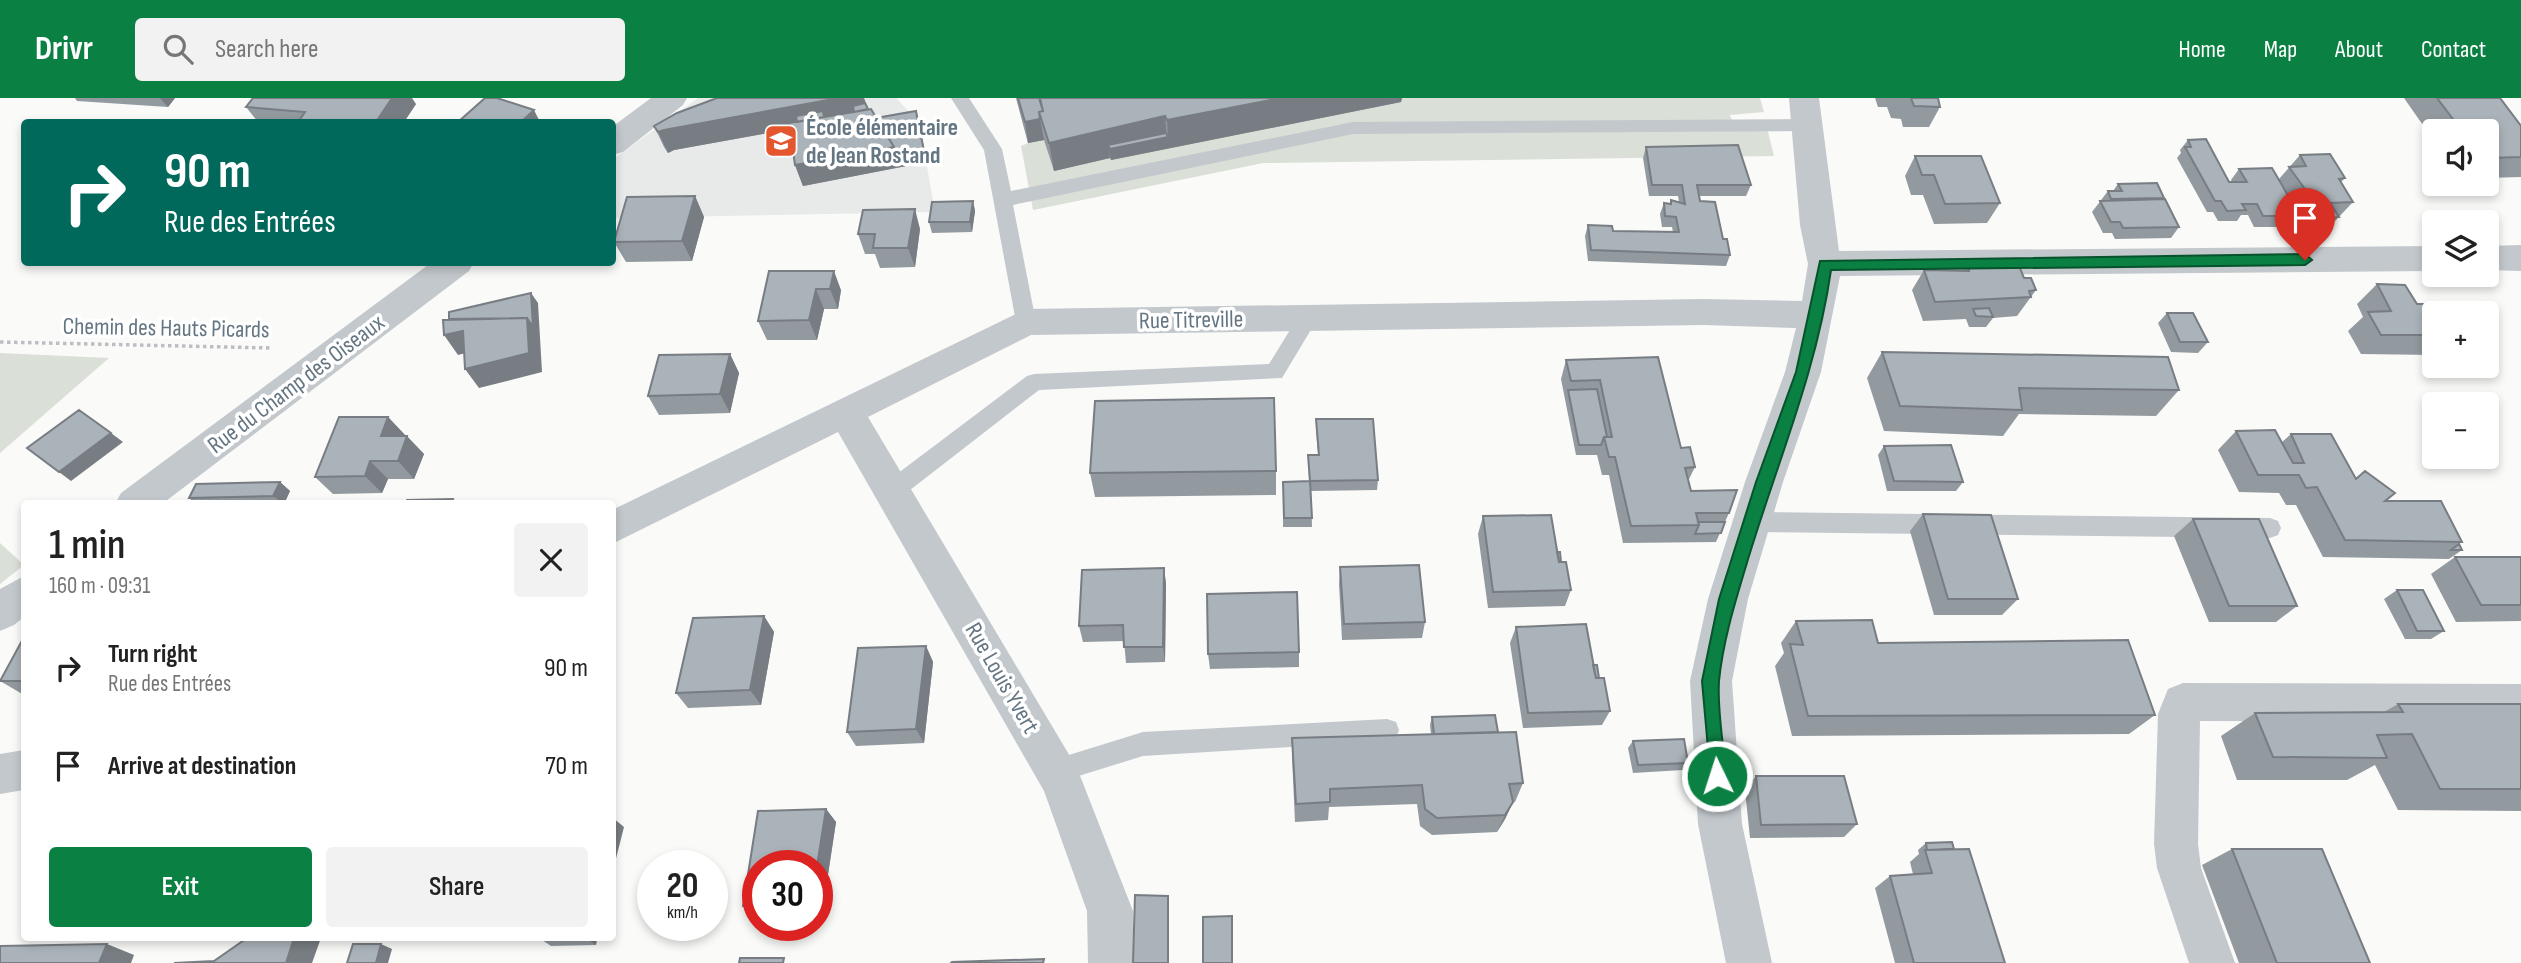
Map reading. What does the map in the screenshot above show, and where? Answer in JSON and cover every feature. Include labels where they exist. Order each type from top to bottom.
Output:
[{"type":"street","points":[[616,141],[672,98]]},
{"type":"street","points":[[1749,963],[1720,824],[1711,681],[1728,599],[1751,522],[1803,372],[1817,315],[1825,264],[1817,225],[1805,112]]},
{"type":"street","points":[[2499,258],[2521,258]]},
{"type":"street","points":[[1825,264],[2422,259]]},
{"type":"street","name":"Rue du Champ des Oiseaux","points":[[139,500],[452,266]]},
{"type":"street","name":"Rue Titreville","points":[[616,526],[1026,322],[1715,312],[1817,315]]},
{"type":"street","name":"Rue Louis Yvert","points":[[844,411],[893,490],[1056,771],[1110,911],[1111,963]]},
{"type":"street","points":[[0,612],[21,595]]},
{"type":"street","points":[[2212,963],[2179,868],[2176,844],[2179,714],[2183,702],[2521,703]]},
{"type":"street","points":[[0,774],[21,770]]},
{"type":"lane","points":[[960,98],[993,149],[1026,322]]},
{"type":"lane","points":[[1002,200],[1353,128],[1805,112]]},
{"type":"lane","points":[[893,490],[1034,382],[1275,372],[1308,318]]},
{"type":"lane","points":[[1751,522],[2270,528]]},
{"type":"lane","points":[[1056,771],[1143,744],[1387,730]]},
{"type":"path","name":"Chemin des Hauts Picards","points":[[0,342],[308,348],[328,361]]},
{"type":"shaded area","name":"École élémentaire de Jean Rostand","points":[[698,98],[896,98],[919,122],[935,212],[616,218],[616,157]]},
{"type":"shaded area","points":[[1016,98],[1760,98],[1764,112],[1730,115],[1736,131],[1767,128],[1774,156],[1263,163],[1033,210],[1021,146],[1028,143]]},
{"type":"shaded area","points":[[0,353],[109,358],[0,453]]},
{"type":"shaded area","points":[[0,543],[21,562],[21,567],[0,584]]},
{"type":"building","points":[[253,98],[392,98],[378,119],[300,119],[305,112],[246,107]]},
{"type":"building","points":[[485,98],[497,98],[534,110],[524,119],[461,119]]},
{"type":"building","points":[[717,98],[839,98],[658,132],[654,126],[677,113]]},
{"type":"building","points":[[1018,98],[1039,98],[1043,111],[1039,112],[1040,119],[1025,122]]},
{"type":"building","points":[[1040,98],[1281,98],[1167,120],[1165,116],[1049,143],[1039,112],[1043,111]]},
{"type":"building","points":[[1911,98],[1938,98],[1940,107],[1914,106]]},
{"type":"building","points":[[2437,98],[2500,98],[2521,126],[2521,157],[2499,158],[2499,119],[2453,119]]},
{"type":"building","points":[[865,103],[868,109],[854,112],[853,106]]},
{"type":"building","points":[[871,109],[894,147],[795,165],[789,123]]},
{"type":"building","points":[[823,111],[824,117],[797,122],[796,116]]},
{"type":"building","points":[[916,111],[924,151],[897,156],[876,118]]},
{"type":"building","points":[[1166,133],[1168,137],[1110,149],[1108,145]]},
{"type":"building","points":[[2206,139],[2229,182],[2247,182],[2239,169],[2272,168],[2300,216],[2263,216],[2257,204],[2242,204],[2246,210],[2227,211],[2221,201],[2215,201],[2185,147],[2191,147],[2188,140]]},
{"type":"building","points":[[1738,145],[1751,185],[1697,185],[1700,201],[1715,202],[1723,239],[1727,239],[1730,255],[1591,250],[1588,225],[1612,226],[1613,231],[1679,232],[1676,217],[1665,216],[1664,203],[1671,204],[1671,200],[1685,204],[1682,185],[1652,185],[1646,147]]},
{"type":"building","points":[[2330,154],[2345,178],[2339,179],[2353,202],[2330,203],[2339,217],[2326,218],[2289,167],[2306,166],[2300,155]]},
{"type":"building","points":[[1915,156],[1981,156],[2000,203],[1945,204],[1934,175],[1922,175]]},
{"type":"building","points":[[2157,183],[2164,198],[2111,199],[2108,191],[2122,191],[2118,184]]},
{"type":"building","points":[[695,196],[682,241],[616,242],[627,197]]},
{"type":"building","points":[[2165,199],[2179,227],[2123,228],[2120,222],[2111,222],[2100,201]]},
{"type":"building","points":[[973,201],[970,222],[929,222],[932,202]]},
{"type":"building","points":[[915,209],[908,248],[873,248],[875,234],[858,234],[863,210]]},
{"type":"building","points":[[1969,261],[2017,261],[2024,278],[2031,278],[2036,290],[2029,291],[2031,297],[1935,302],[1924,270],[1969,271]]},
{"type":"building","points":[[769,271],[834,271],[830,289],[816,289],[809,320],[758,321]]},
{"type":"building","points":[[2377,284],[2405,285],[2417,304],[2422,304],[2422,335],[2381,335],[2368,312],[2391,311]]},
{"type":"building","points":[[531,293],[533,327],[527,318],[449,319],[449,312]]},
{"type":"building","points":[[1989,308],[1993,317],[1976,316],[1973,309]]},
{"type":"building","points":[[2167,313],[2193,313],[2208,342],[2180,342]]},
{"type":"building","points":[[527,318],[529,353],[465,369],[463,331],[444,335],[443,320]]},
{"type":"building","points":[[1882,352],[2168,357],[2179,390],[2019,388],[2022,410],[1900,406]]},
{"type":"building","points":[[730,354],[720,394],[648,396],[659,355]]},
{"type":"building","points":[[1658,357],[1681,448],[1690,447],[1695,467],[1685,468],[1691,491],[1737,490],[1729,513],[1696,513],[1699,525],[1631,526],[1615,457],[1609,457],[1604,437],[1612,437],[1600,380],[1571,381],[1566,360]]},
{"type":"building","points":[[1597,389],[1607,437],[1604,437],[1601,445],[1579,445],[1568,390]]},
{"type":"building","points":[[1274,398],[1276,471],[1090,473],[1095,401]]},
{"type":"building","points":[[79,410],[111,433],[59,472],[27,448]]},
{"type":"building","points":[[339,417],[388,417],[381,436],[407,436],[398,461],[370,461],[365,476],[315,477]]},
{"type":"building","points":[[1316,419],[1373,419],[1378,480],[1310,481],[1308,455],[1319,455]]},
{"type":"building","points":[[2275,430],[2293,463],[2304,463],[2291,434],[2331,434],[2356,479],[2365,471],[2395,493],[2385,501],[2441,501],[2462,542],[2345,540],[2317,487],[2306,488],[2299,475],[2258,475],[2236,431]]},
{"type":"building","points":[[1951,445],[1963,482],[1894,481],[1884,446]]},
{"type":"building","points":[[1310,481],[1312,518],[1284,518],[1283,482]]},
{"type":"building","points":[[280,482],[273,496],[189,498],[196,484]]},
{"type":"building","points":[[1923,514],[1991,515],[2018,599],[1948,599]]},
{"type":"building","points":[[1551,515],[1559,562],[1566,562],[1571,590],[1493,592],[1483,516]]},
{"type":"building","points":[[2193,519],[2259,519],[2297,606],[2229,606]]},
{"type":"building","points":[[1698,522],[1725,522],[1721,533],[1695,534]]},
{"type":"building","points":[[2459,544],[2462,550],[2451,550]]},
{"type":"building","points":[[2455,557],[2521,557],[2521,605],[2481,605]]},
{"type":"building","points":[[1419,565],[1425,622],[1344,624],[1340,567]]},
{"type":"building","points":[[1164,568],[1163,647],[1124,647],[1123,625],[1079,626],[1082,570]]},
{"type":"building","points":[[2397,590],[2423,590],[2444,631],[2417,631]]},
{"type":"building","points":[[1297,592],[1299,652],[1208,654],[1207,594]]},
{"type":"building","points":[[764,616],[750,690],[676,693],[693,618]]},
{"type":"building","points":[[1872,620],[1878,643],[2128,640],[2155,715],[1808,716],[1790,644],[1803,645],[1796,621]]},
{"type":"building","points":[[1586,624],[1596,678],[1604,678],[1610,711],[1528,713],[1516,627]]},
{"type":"building","points":[[21,642],[21,681],[0,681]]},
{"type":"building","points":[[926,646],[916,729],[847,732],[858,648]]},
{"type":"building","points":[[1593,665],[1597,665],[1599,678],[1596,678]]},
{"type":"building","points":[[2398,704],[2521,704],[2521,789],[2440,789],[2412,734],[2377,735],[2387,758],[2273,757],[2255,713],[2403,712]]},
{"type":"building","points":[[1495,715],[1498,732],[1434,734],[1432,717]]},
{"type":"building","points":[[1516,732],[1523,783],[1509,784],[1513,802],[1505,815],[1437,818],[1425,809],[1422,785],[1330,789],[1330,802],[1296,804],[1292,738]]},
{"type":"building","points":[[1684,739],[1688,763],[1638,765],[1633,741]]},
{"type":"building","points":[[1756,776],[1844,776],[1857,824],[1761,825]]},
{"type":"building","points":[[826,809],[820,850],[752,850],[758,811]]},
{"type":"building","points":[[1952,842],[1954,849],[1927,850],[1926,843]]},
{"type":"building","points":[[1969,849],[2005,963],[1914,963],[1890,876],[1932,873],[1925,850]]},
{"type":"building","points":[[2232,849],[2322,849],[2370,963],[2277,963]]},
{"type":"building","points":[[1135,895],[1168,896],[1168,963],[1133,963]]},
{"type":"building","points":[[1232,916],[1232,963],[1203,963],[1203,917]]},
{"type":"building","points":[[243,941],[293,941],[286,963],[174,963],[214,961]]},
{"type":"building","points":[[107,944],[99,963],[0,963],[0,946]]},
{"type":"building","points":[[353,944],[381,944],[376,963],[347,963]]},
{"type":"building","points":[[740,958],[784,958],[783,963],[739,963]]},
{"type":"building","points":[[1044,959],[1043,963],[951,963],[952,962]]},
{"type":"place","name":"École élémentaire de Jean Rostand","points":[[781,141]]},
{"type":"route","points":[[1717,776],[1711,681],[1728,599],[1764,482],[1803,372],[1817,315],[1825,264],[2305,260]]}]
